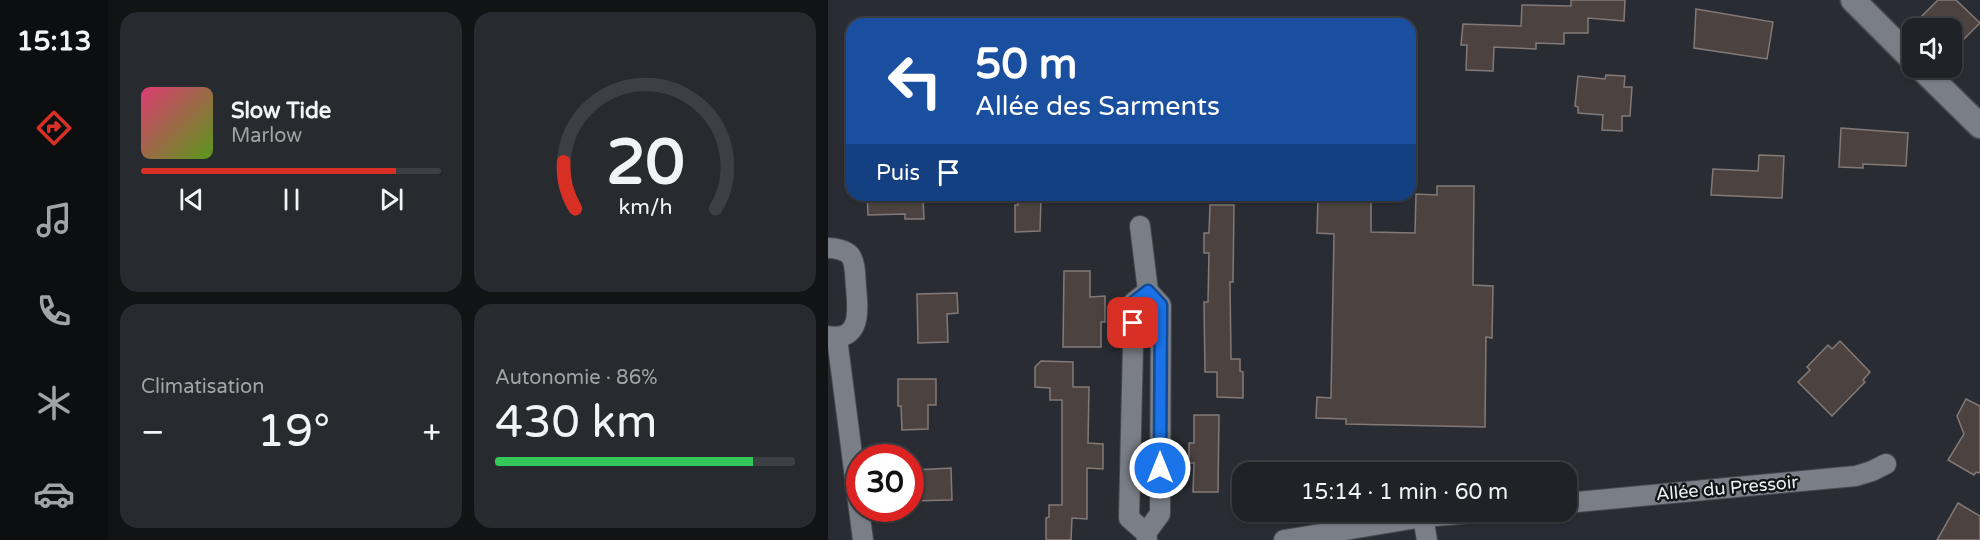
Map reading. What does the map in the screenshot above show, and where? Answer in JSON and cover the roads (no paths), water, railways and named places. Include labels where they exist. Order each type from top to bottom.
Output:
[{"type":"street","points":[[1853,0],[1902,49]]},
{"type":"street","points":[[1931,78],[1980,126]]},
{"type":"street","points":[[1140,226],[1148,291],[1161,305],[1160,514],[1147,536],[1129,518],[1134,302],[1148,291]]},
{"type":"street","points":[[828,248],[843,251],[851,256],[854,266],[858,315],[855,325],[849,332],[832,337],[863,540]]},
{"type":"street","name":"Allée du Pressoir","points":[[1577,502],[1856,476],[1886,464]]},
{"type":"street","points":[[1284,540],[1393,522]]},
{"type":"street","points":[[1424,522],[1427,540]]}]
